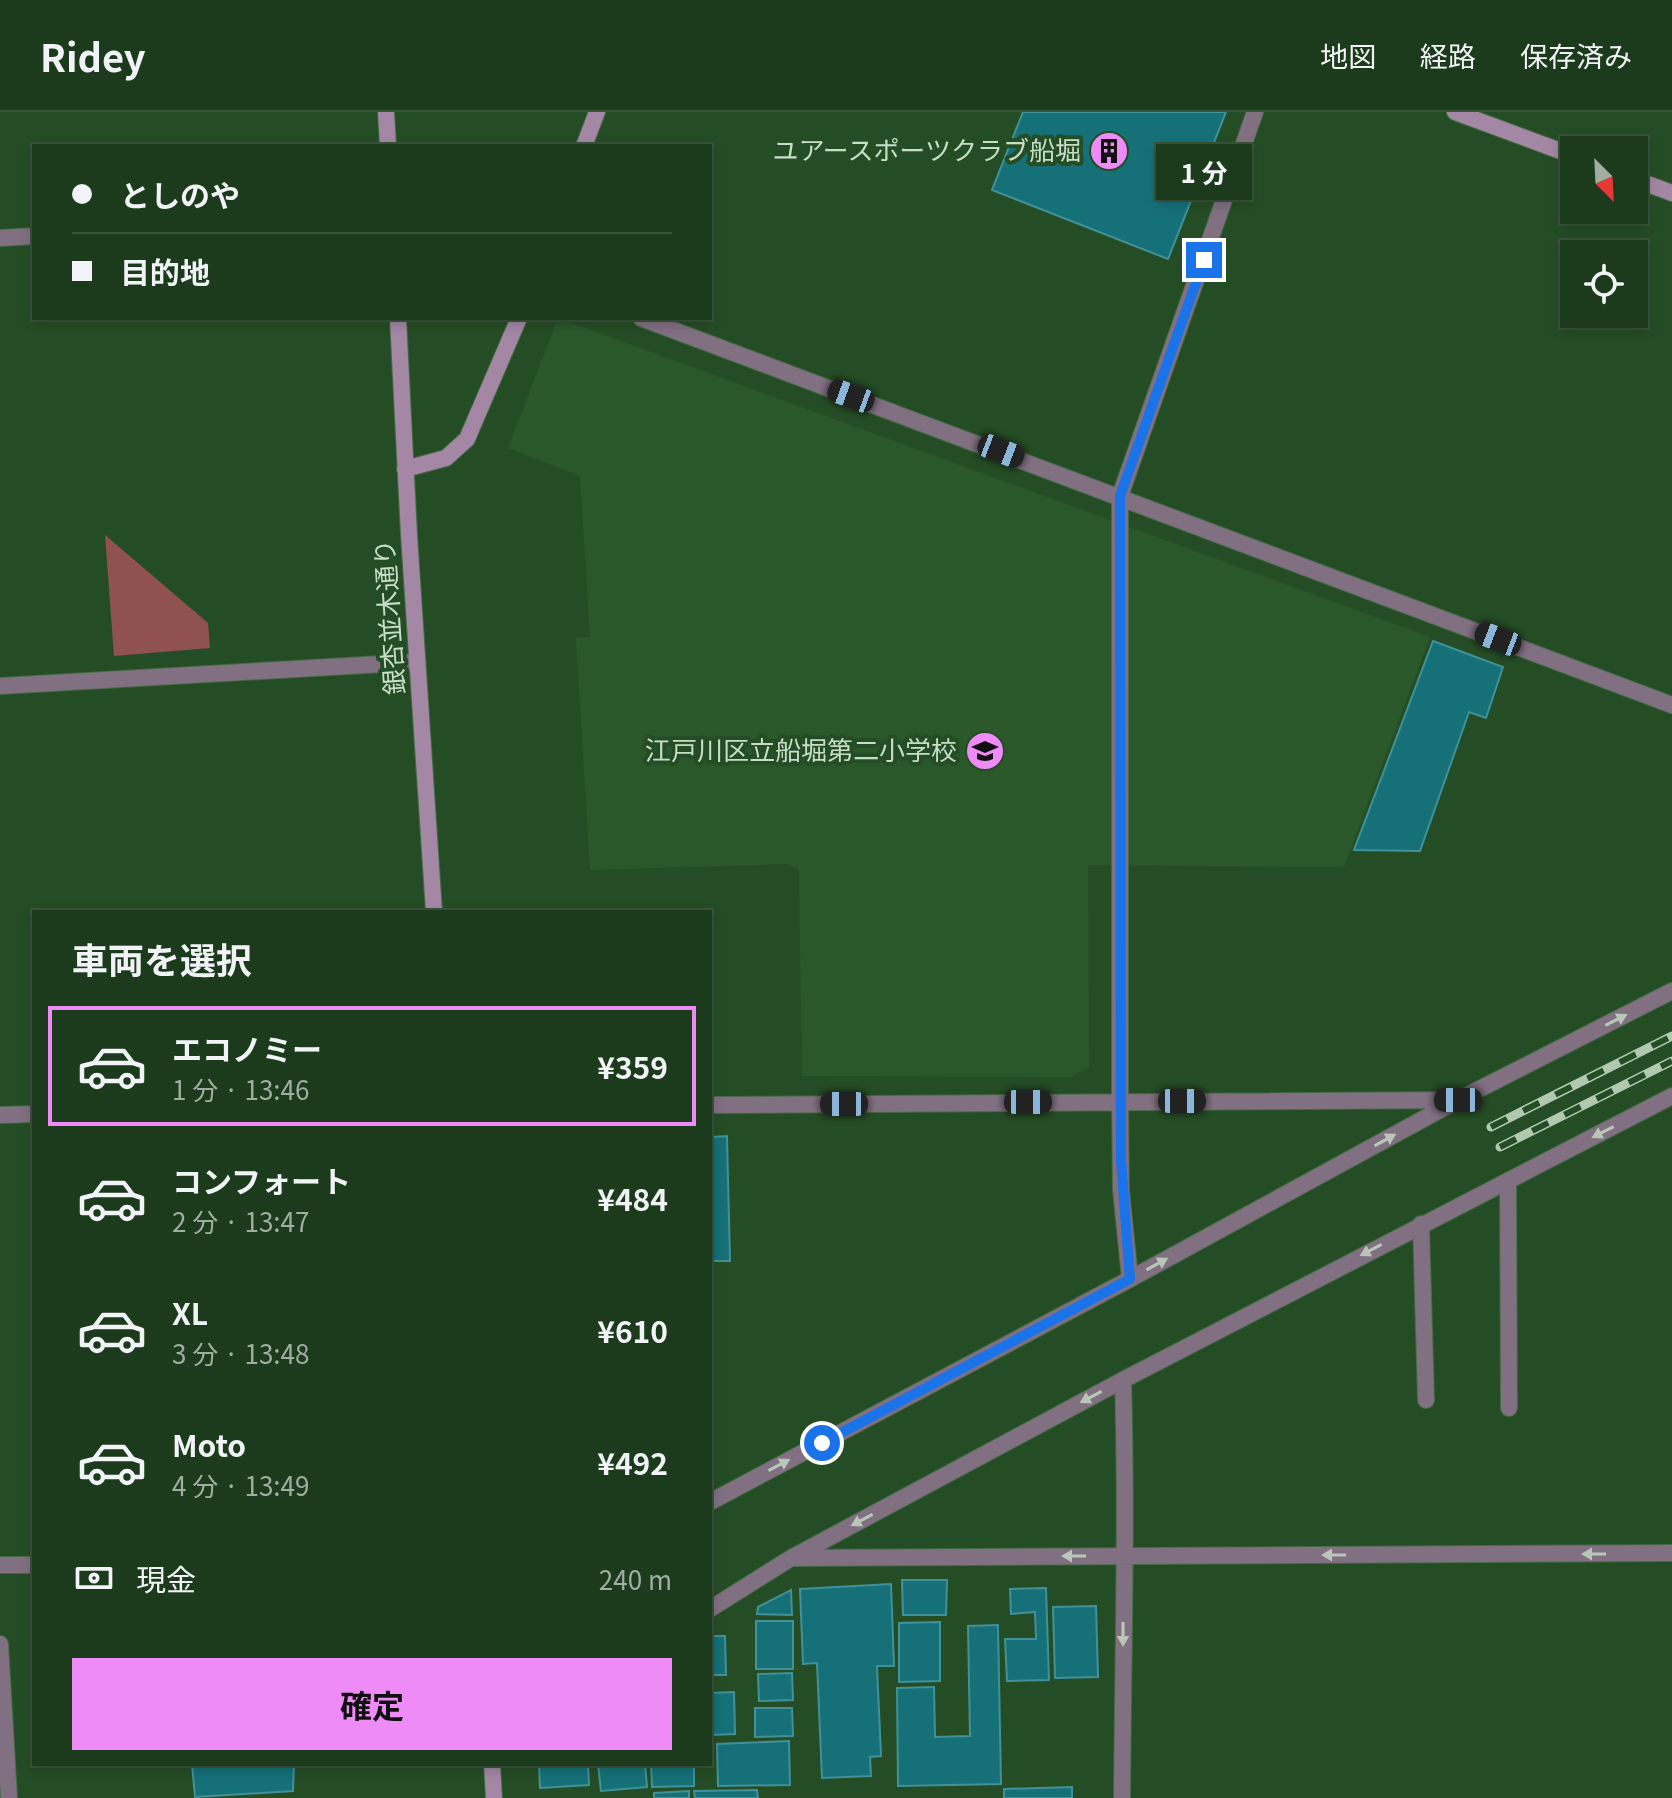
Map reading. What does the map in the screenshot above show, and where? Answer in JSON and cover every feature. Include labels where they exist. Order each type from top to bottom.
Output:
[{"type":"street","points":[[386,112],[388,144]]},
{"type":"street","points":[[585,144],[597,112]]},
{"type":"street","points":[[1130,1279],[1121,1190],[1120,496],[1255,112]]},
{"type":"street","points":[[1455,112],[1560,151]]},
{"type":"street","points":[[1648,184],[1672,193]]},
{"type":"street","points":[[0,238],[32,236]]},
{"type":"street","name":"銀杏並木通り","points":[[398,320],[434,910]]},
{"type":"street","points":[[405,469],[446,458],[467,439],[518,320]]},
{"type":"street","points":[[646,320],[1672,705]]},
{"type":"street","points":[[0,686],[417,662]]},
{"type":"street","points":[[712,1501],[1458,1100],[1672,991]]},
{"type":"street","points":[[712,1608],[791,1558],[1123,1380],[1672,1096]]},
{"type":"street","points":[[712,1105],[1458,1100]]},
{"type":"street","points":[[0,1115],[32,1114]]},
{"type":"street","points":[[1508,1181],[1509,1408]]},
{"type":"street","points":[[1421,1224],[1426,1400]]},
{"type":"street","points":[[1122,1798],[1126,1482],[1123,1380]]},
{"type":"street","points":[[791,1558],[1672,1553]]},
{"type":"street","points":[[0,1565],[32,1565]]},
{"type":"street","points":[[0,1644],[9,1798]]},
{"type":"street","points":[[492,1766],[494,1798]]},
{"type":"shaded area","name":"江戸川区立船堀第二小学校","points":[[557,320],[563,320],[1430,637],[1344,867],[1088,865],[1089,1067],[1071,1077],[802,1076],[799,870],[789,864],[590,870],[576,638],[590,637],[580,476],[508,448]]},
{"type":"shaded area","points":[[105,535],[208,623],[210,648],[114,656]]},
{"type":"building","name":"ユアースポーツクラブ船堀","points":[[1023,112],[1226,112],[1168,259],[992,190]]},
{"type":"building","points":[[1433,641],[1503,667],[1486,718],[1469,712],[1420,851],[1354,850]]},
{"type":"building","points":[[727,1136],[730,1261],[712,1261],[712,1137]]},
{"type":"building","points":[[902,1580],[947,1580],[946,1615],[903,1615]]},
{"type":"building","points":[[891,1584],[894,1666],[877,1666],[881,1756],[870,1757],[871,1776],[822,1778],[817,1663],[803,1664],[800,1589]]},
{"type":"building","points":[[1046,1588],[1049,1680],[1007,1681],[1005,1639],[1036,1639],[1035,1612],[1011,1614],[1010,1589]]},
{"type":"building","points":[[791,1590],[792,1615],[757,1614],[758,1607]]},
{"type":"building","points":[[1096,1606],[1098,1677],[1055,1678],[1053,1607]]},
{"type":"building","points":[[756,1621],[793,1621],[793,1669],[756,1669]]},
{"type":"building","points":[[940,1622],[940,1681],[899,1682],[899,1623]]},
{"type":"building","points":[[998,1625],[1001,1784],[898,1786],[897,1688],[934,1687],[935,1737],[970,1736],[968,1626]]},
{"type":"building","points":[[712,1636],[725,1636],[726,1675],[712,1675]]},
{"type":"building","points":[[792,1673],[793,1700],[759,1701],[758,1674]]},
{"type":"building","points":[[734,1692],[735,1734],[712,1735],[712,1693]]},
{"type":"building","points":[[755,1708],[792,1708],[793,1736],[755,1737]]},
{"type":"building","points":[[789,1741],[790,1785],[718,1786],[717,1744]]},
{"type":"building","points":[[192,1766],[294,1766],[293,1791],[195,1797]]},
{"type":"building","points":[[539,1766],[588,1766],[589,1785],[540,1788]]},
{"type":"building","points":[[598,1766],[645,1766],[647,1787],[601,1791]]},
{"type":"building","points":[[651,1766],[694,1766],[694,1786],[652,1787]]},
{"type":"building","points":[[1072,1787],[1072,1798],[1004,1798],[1004,1789]]},
{"type":"building","points":[[757,1790],[758,1798],[695,1798],[694,1791]]},
{"type":"building","points":[[689,1791],[689,1798],[654,1798],[654,1793]]},
{"type":"railway","points":[[1491,1127],[1672,1036]]},
{"type":"railway","points":[[1500,1147],[1672,1061]]},
{"type":"place","name":"ユアースポーツクラブ船堀","points":[[1109,151]]},
{"type":"place","name":"江戸川区立船堀第二小学校","points":[[985,751]]},
{"type":"route","points":[[822,1443],[1130,1279],[1121,1190],[1120,496],[1204,260]]}]
